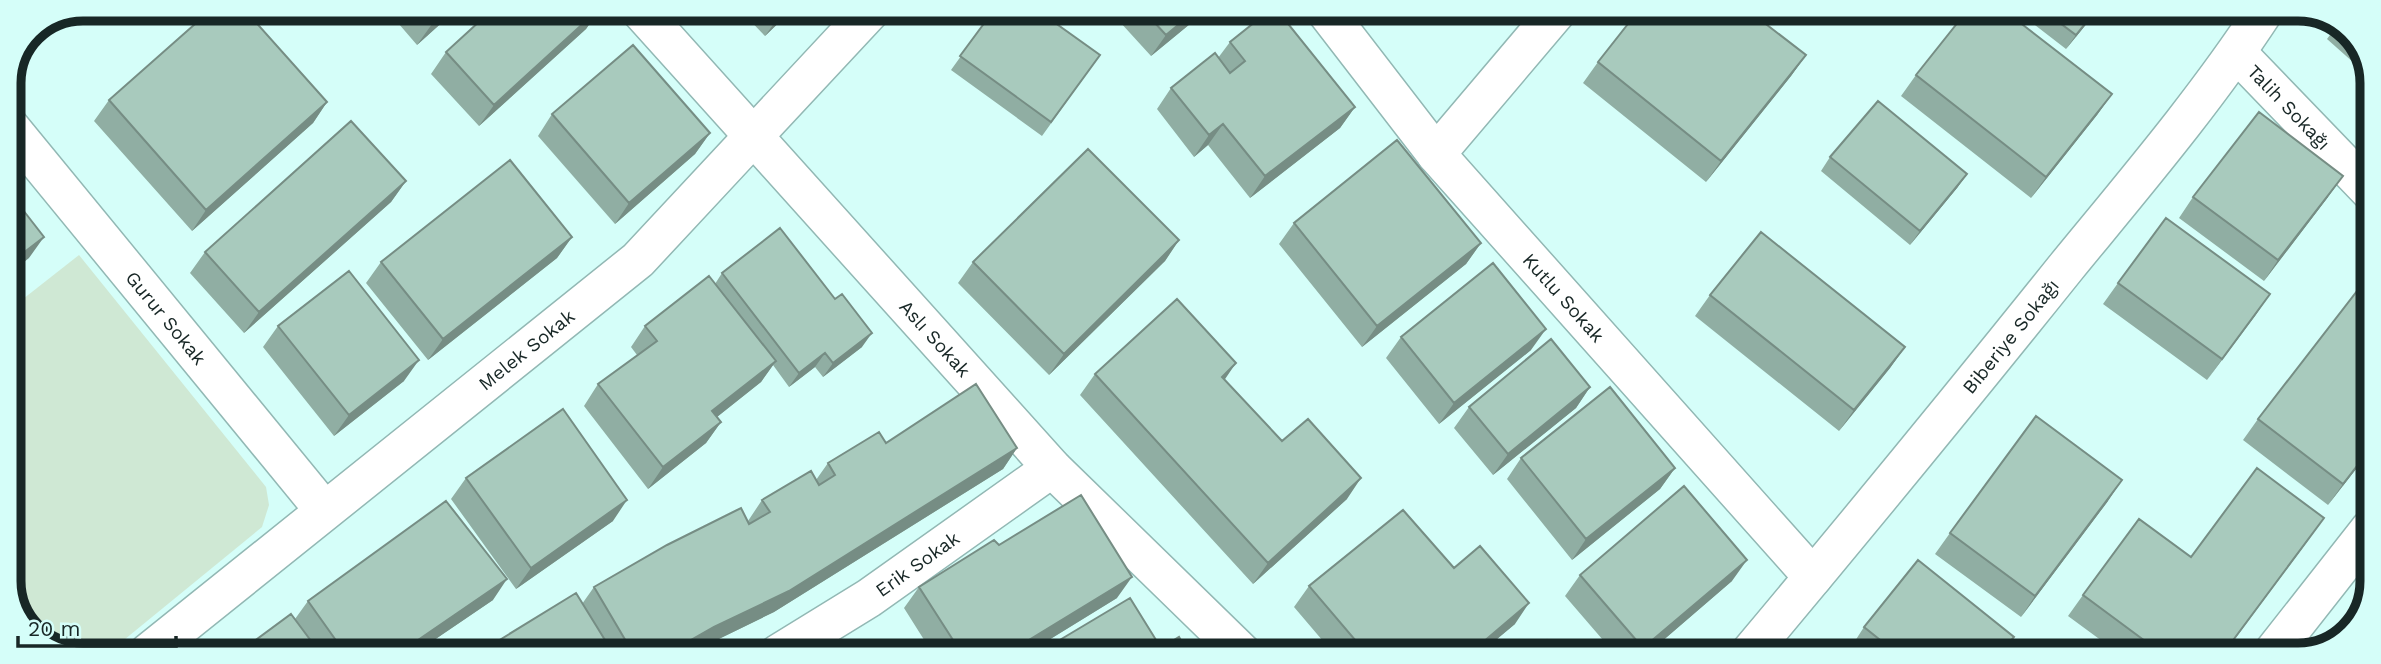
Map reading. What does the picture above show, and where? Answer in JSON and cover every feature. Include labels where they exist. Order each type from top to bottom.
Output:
[{"type":"street","name":"Aslı Sokak","points":[[650,21],[1052,468],[1232,643]]},
{"type":"street","name":"Melek Sokak","points":[[160,643],[638,260],[862,21]]},
{"type":"street","name":"Kutlu Sokak","points":[[1333,21],[1436,154],[1813,577]]},
{"type":"street","points":[[1436,154],[1549,21]]},
{"type":"street","name":"Biberiye Sokağı","points":[[1758,643],[2191,114],[2257,21]]},
{"type":"street","name":"Talih Sokağı","points":[[2237,52],[2360,180]]},
{"type":"street","name":"Gurur Sokak","points":[[21,141],[324,510]]},
{"type":"street","name":"Erik Sokak","points":[[796,643],[869,598],[1052,468]]},
{"type":"street","points":[[2280,643],[2360,542]]},
{"type":"green space","points":[[79,255],[266,487],[269,505],[262,527],[120,643],[83,643],[56,637],[34,619],[22,593],[21,301]]},
{"type":"building","points":[[198,21],[255,21],[327,102],[206,210],[109,100]]},
{"type":"building","points":[[480,21],[586,21],[494,105],[446,52]]},
{"type":"building","points":[[986,21],[1052,21],[1100,55],[1051,122],[960,56]]},
{"type":"building","points":[[1153,21],[1183,21],[1166,35]]},
{"type":"building","points":[[1256,21],[1286,21],[1355,107],[1265,176],[1223,124],[1209,135],[1171,88],[1215,53],[1230,73],[1245,61],[1230,42]]},
{"type":"building","points":[[1630,21],[1762,21],[1806,55],[1721,161],[1598,62]]},
{"type":"building","points":[[1959,21],[2018,21],[2112,94],[2046,177],[1916,75]]},
{"type":"building","points":[[2057,21],[2087,21],[2076,35]]},
{"type":"building","points":[[633,45],[710,133],[629,203],[552,114]]},
{"type":"building","points":[[1878,101],[1967,174],[1920,231],[1830,157]]},
{"type":"building","points":[[2259,112],[2343,176],[2278,260],[2193,197]]},
{"type":"building","points":[[351,121],[406,181],[259,312],[205,252]]},
{"type":"building","points":[[1397,140],[1481,243],[1377,326],[1294,223]]},
{"type":"building","points":[[1088,149],[1179,240],[1064,354],[973,262]]},
{"type":"building","points":[[510,160],[572,237],[443,339],[381,262]]},
{"type":"building","points":[[21,207],[44,237],[21,255]]},
{"type":"building","points":[[2166,218],[2270,294],[2222,359],[2118,283]]},
{"type":"building","points":[[780,228],[835,299],[842,294],[872,333],[833,363],[825,353],[799,373],[722,273]]},
{"type":"building","points":[[1761,232],[1905,347],[1854,410],[1710,295]]},
{"type":"building","points":[[1493,263],[1546,329],[1454,403],[1401,337]]},
{"type":"building","points":[[349,271],[419,360],[349,415],[278,326]]},
{"type":"building","points":[[709,276],[776,361],[712,411],[721,422],[663,467],[598,384],[657,341],[645,326]]},
{"type":"building","points":[[2360,287],[2360,462],[2343,484],[2258,419]]},
{"type":"building","points":[[1177,299],[1236,363],[1222,377],[1282,441],[1308,419],[1361,478],[1268,563],[1095,374]]},
{"type":"building","points":[[1551,339],[1590,387],[1508,454],[1469,407]]},
{"type":"building","points":[[976,384],[1017,448],[789,591],[686,643],[627,643],[594,587],[667,545],[741,508],[749,524],[770,512],[762,500],[811,471],[819,485],[835,475],[828,463],[879,432],[886,443]]},
{"type":"building","points":[[1610,387],[1675,468],[1586,539],[1521,458]]},
{"type":"building","points":[[563,409],[627,500],[531,568],[466,478]]},
{"type":"building","points":[[2036,416],[2122,480],[2035,596],[1950,533]]},
{"type":"building","points":[[2257,468],[2324,518],[2231,643],[2148,643],[2083,595],[2139,519],[2191,557]]},
{"type":"building","points":[[1684,486],[1747,560],[1649,643],[1639,643],[1580,575]]},
{"type":"building","points":[[1081,495],[1132,577],[1024,643],[955,643],[919,587],[994,540],[999,545]]},
{"type":"building","points":[[446,501],[507,579],[414,643],[338,643],[308,601]]},
{"type":"building","points":[[1403,510],[1454,568],[1480,546],[1529,603],[1482,643],[1358,643],[1309,586]]},
{"type":"building","points":[[1918,560],[2014,637],[2009,643],[1884,643],[1864,627]]},
{"type":"building","points":[[576,593],[607,643],[495,643]]},
{"type":"building","points":[[1130,598],[1158,643],[1055,643]]},
{"type":"building","points":[[291,614],[313,643],[252,643]]},
{"type":"building","points":[[1179,637],[1183,643],[1169,643]]}]
